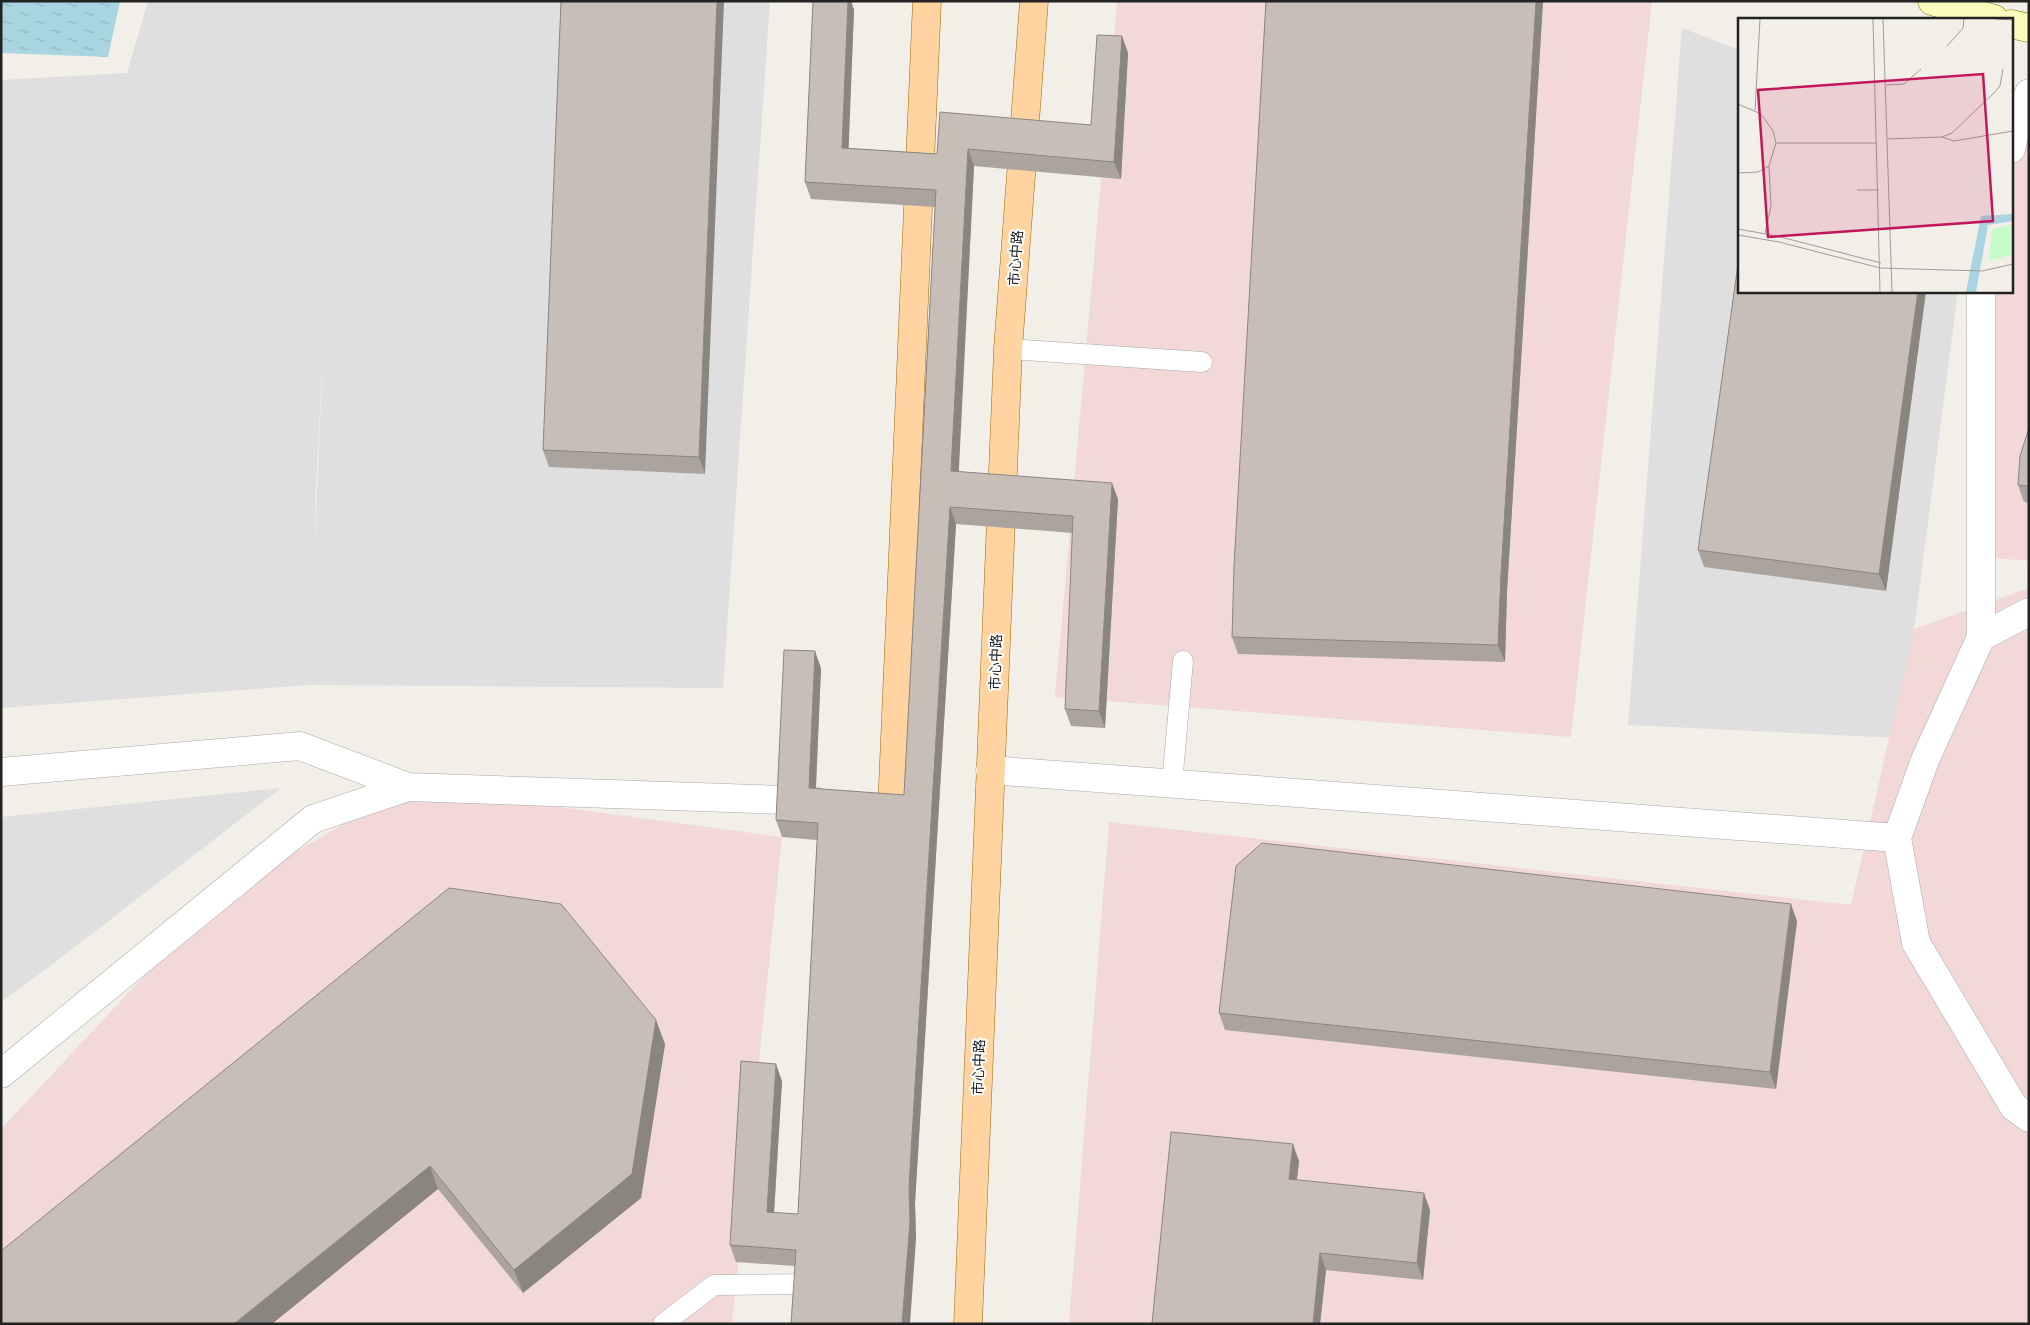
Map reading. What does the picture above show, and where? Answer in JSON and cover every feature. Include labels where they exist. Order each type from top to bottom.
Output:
[{"type":"main road","points":[[890,852],[882,804],[928,1]]},
{"type":"main road","name":"市心中路","points":[[968,1324],[1008,349],[1034,1]]},
{"type":"main road","points":[[1932,1],[1991,18]]},
{"type":"main road","points":[[2012,24],[2029,28]]},
{"type":"street","points":[[2012,145],[2019,116],[2029,94]]},
{"type":"street","points":[[1981,292],[1981,637],[1925,760],[1897,838],[1916,943],[2014,1108],[2029,1118]]},
{"type":"street","points":[[1981,637],[2029,612]]},
{"type":"street","points":[[1,772],[300,746],[408,787],[842,802]]},
{"type":"street","points":[[990,770],[1897,838]]},
{"type":"street","points":[[1,1074],[314,819],[408,787]]},
{"type":"lane","points":[[1008,349],[1202,362]]},
{"type":"lane","points":[[1172,784],[1183,661]]},
{"type":"lane","points":[[663,1324],[714,1285],[839,1284]]},
{"type":"shaded area","points":[[148,1],[770,1],[723,688],[309,685],[1,708],[1,80],[127,73]],"holes":[[[324,329],[314,560],[316,486]]]},
{"type":"shaded area","points":[[1117,1],[1652,1],[1571,737],[1055,697]]},
{"type":"shaded area","points":[[1682,28],[1738,50],[1738,292],[1958,292],[1900,738],[1628,725]]},
{"type":"shaded area","points":[[2029,102],[2029,561],[1982,557],[1996,292],[2012,292],[2012,156]]},
{"type":"shaded area","points":[[2029,588],[2029,1324],[1069,1324],[1109,822],[1851,905],[1914,629]]},
{"type":"shaded area","points":[[408,787],[782,837],[732,1324],[1,1324],[1,1129],[219,896]]},
{"type":"shaded area","points":[[281,788],[45,970],[1,1002],[1,817]]},
{"type":"water","points":[[1,1],[120,1],[108,57],[1,53]]},
{"type":"building","points":[[561,1],[717,1],[699,457],[543,450]]},
{"type":"building","points":[[813,1],[848,1],[842,148],[937,154],[940,112],[1091,125],[1097,35],[1122,36],[1114,162],[968,149],[951,471],[1112,483],[1099,711],[1065,709],[1073,516],[950,507],[909,1186],[910,1222],[902,1324],[791,1324],[796,1250],[730,1245],[741,1061],[776,1064],[767,1212],[798,1214],[818,823],[776,820],[784,650],[815,651],[809,788],[904,795],[936,190],[805,182]]},
{"type":"building","points":[[1266,1],[1536,1],[1498,645],[1232,637],[1234,566]]},
{"type":"building","points":[[1738,264],[1738,292],[1918,292],[1879,574],[1698,550]]},
{"type":"building","points":[[2029,428],[2029,486],[2018,485],[2020,456]]},
{"type":"building","points":[[1262,843],[1791,904],[1770,1072],[1219,1013],[1236,866]]},
{"type":"building","points":[[449,888],[561,904],[656,1020],[632,1174],[514,1270],[430,1166],[234,1324],[1,1324],[1,1251]]},
{"type":"building","points":[[1171,1132],[1293,1144],[1289,1179],[1424,1193],[1417,1263],[1320,1253],[1313,1324],[1152,1324]]}]
